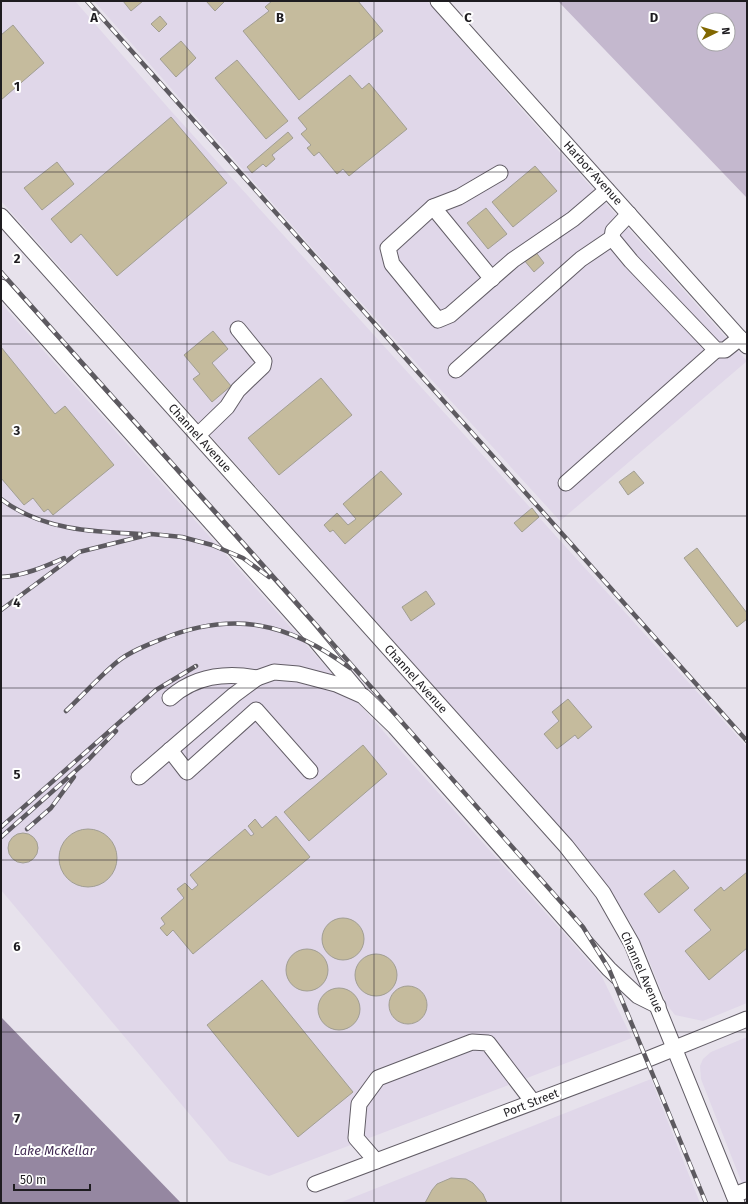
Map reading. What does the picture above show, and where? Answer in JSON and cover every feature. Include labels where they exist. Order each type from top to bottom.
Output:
[{"type":"street","name":"Harbor Avenue","points":[[438,1],[744,342]]},
{"type":"street","points":[[500,173],[459,197],[433,207],[388,248],[392,264],[438,320],[450,315],[513,260],[572,219],[607,190]]},
{"type":"street","points":[[433,207],[492,279]]},
{"type":"street","points":[[456,370],[581,259],[612,238],[613,231],[629,214]]},
{"type":"street","name":"Channel Avenue","points":[[1,216],[570,852],[603,894],[632,944],[739,1196]]},
{"type":"street","points":[[612,238],[716,350]]},
{"type":"street","points":[[1,287],[307,630],[363,696],[395,727],[610,969],[638,996],[658,1006]]},
{"type":"street","points":[[198,435],[227,407],[238,390],[263,366],[264,361],[238,329]]},
{"type":"street","points":[[566,483],[716,350],[725,350],[744,342]]},
{"type":"street","points":[[139,777],[256,678],[274,672],[298,674],[336,684],[363,696]]},
{"type":"street","points":[[170,698],[183,687],[210,677],[238,675],[256,678]]},
{"type":"street","points":[[170,750],[188,772],[256,710],[310,771]]},
{"type":"street","name":"Port Street","points":[[314,1184],[533,1102],[747,1019]]},
{"type":"street","points":[[376,1161],[356,1138],[358,1104],[378,1078],[458,1047],[472,1042],[488,1043],[533,1102]]},
{"type":"shaded area","points":[[1,1],[75,1],[171,111],[747,747],[747,1003],[703,1021],[675,1015],[667,1005],[646,953],[630,922],[605,884],[555,822],[1,201]]},
{"type":"shaded area","points":[[94,1],[427,1],[522,110],[747,361],[560,521],[336,275]]},
{"type":"shaded area","points":[[558,1],[747,1],[747,198]]},
{"type":"shaded area","points":[[1,303],[601,975],[632,1038],[269,1176],[229,1161],[1,890]]},
{"type":"shaded area","points":[[747,1037],[747,1196],[701,1079],[700,1066],[703,1059],[711,1052]]},
{"type":"shaded area","points":[[651,1079],[700,1203],[339,1203]]},
{"type":"water","name":"Lake McKellar","points":[[1,1017],[181,1203],[1,1203]]},
{"type":"building","points":[[123,1],[143,1],[131,11]]},
{"type":"building","points":[[206,1],[223,1],[224,2],[215,11]]},
{"type":"building","points":[[272,1],[358,1],[383,31],[299,100],[243,31],[269,11],[265,7]]},
{"type":"building","points":[[160,16],[167,24],[159,32],[151,24]]},
{"type":"building","points":[[13,25],[44,63],[1,100],[1,35]]},
{"type":"building","points":[[181,41],[196,58],[176,77],[160,59]]},
{"type":"building","points":[[237,60],[288,121],[266,139],[215,78]]},
{"type":"building","points":[[350,75],[362,89],[369,83],[407,129],[349,176],[343,169],[337,174],[319,152],[314,156],[307,148],[311,145],[301,134],[307,129],[298,118]]},
{"type":"building","points":[[171,117],[227,183],[117,276],[81,234],[71,243],[51,219]]},
{"type":"building","points":[[288,132],[293,138],[272,155],[275,159],[266,167],[263,164],[252,173],[247,167]]},
{"type":"building","points":[[57,162],[74,184],[42,210],[24,188]]},
{"type":"building","points":[[535,166],[557,191],[513,227],[492,202]]},
{"type":"building","points":[[486,208],[507,234],[488,249],[467,223]]},
{"type":"building","points":[[535,251],[544,263],[534,272],[524,260]]},
{"type":"building","points":[[213,331],[228,349],[212,363],[231,386],[212,402],[193,379],[200,374],[184,355]]},
{"type":"building","points":[[1,347],[55,414],[65,406],[114,465],[53,515],[48,509],[44,512],[33,498],[24,505],[1,478]]},
{"type":"building","points":[[321,378],[352,415],[279,475],[248,438]]},
{"type":"building","points":[[381,471],[402,494],[345,544],[333,530],[330,532],[324,525],[337,513],[348,525],[356,519],[343,504]]},
{"type":"building","points":[[634,471],[644,483],[628,495],[619,482]]},
{"type":"building","points":[[532,508],[539,517],[522,532],[514,523]]},
{"type":"building","points":[[697,548],[747,613],[747,619],[737,627],[684,558]]},
{"type":"building","points":[[426,591],[435,604],[411,621],[402,607]]},
{"type":"building","points":[[568,699],[592,727],[578,739],[575,735],[557,749],[544,734],[559,721],[552,712]]},
{"type":"building","points":[[363,745],[387,774],[309,841],[284,812]]},
{"type":"building","points":[[276,816],[310,857],[193,954],[173,930],[167,936],[160,928],[165,924],[161,918],[184,898],[177,889],[185,883],[192,890],[198,885],[190,875],[245,829],[251,836],[254,834],[248,826],[255,819],[262,828]]},
{"type":"building","points":[[88,829],[104,834],[112,842],[117,858],[112,874],[104,882],[88,887],[72,882],[64,874],[59,858],[64,842],[72,834]]},
{"type":"building","points":[[23,833],[34,837],[38,848],[34,859],[23,863],[12,859],[8,848],[12,837]]},
{"type":"building","points":[[674,870],[689,888],[659,913],[644,894]]},
{"type":"building","points":[[747,872],[747,948],[709,980],[685,951],[711,930],[694,910],[721,887],[724,891]]},
{"type":"building","points":[[339,918],[347,918],[355,921],[361,927],[364,939],[361,951],[355,957],[347,960],[339,960],[331,957],[325,951],[322,943],[322,935],[325,927],[331,921]]},
{"type":"building","points":[[303,949],[311,949],[319,952],[325,958],[328,970],[325,982],[319,988],[311,991],[303,991],[295,988],[289,982],[286,974],[286,966],[289,958],[295,952]]},
{"type":"building","points":[[372,954],[380,954],[388,957],[394,963],[397,975],[394,987],[388,993],[380,996],[372,996],[364,993],[358,987],[355,979],[355,971],[358,963],[364,957]]},
{"type":"building","points":[[262,980],[353,1092],[298,1137],[207,1025]]},
{"type":"building","points":[[404,986],[412,986],[422,991],[426,998],[426,1012],[422,1019],[412,1024],[404,1024],[394,1019],[392,1016],[389,1009],[389,1001],[394,991],[397,989]]},
{"type":"building","points":[[335,988],[343,988],[351,991],[357,997],[360,1009],[357,1021],[351,1027],[343,1030],[335,1030],[327,1027],[321,1021],[318,1013],[318,1005],[321,997],[327,991]]},
{"type":"building","points":[[451,1178],[466,1179],[473,1183],[483,1194],[487,1203],[425,1203],[437,1184]]},
{"type":"railway","points":[[87,1],[747,741]]},
{"type":"railway","points":[[1,272],[295,601],[583,927],[609,969],[706,1203]]},
{"type":"railway","points":[[1,499],[33,517],[50,523],[86,530],[141,534]]},
{"type":"railway","points":[[1,610],[79,552],[151,534],[182,537],[212,545],[243,558],[269,577]]},
{"type":"railway","points":[[1,577],[25,573],[64,558]]},
{"type":"railway","points":[[66,711],[110,668],[127,655],[162,639],[188,630],[213,625],[237,624],[260,626],[283,631],[305,640],[350,668]]},
{"type":"railway","points":[[1,827],[156,690],[196,666]]},
{"type":"railway","points":[[1,837],[89,759],[116,731]]},
{"type":"railway","points":[[27,829],[51,808],[74,777]]}]
